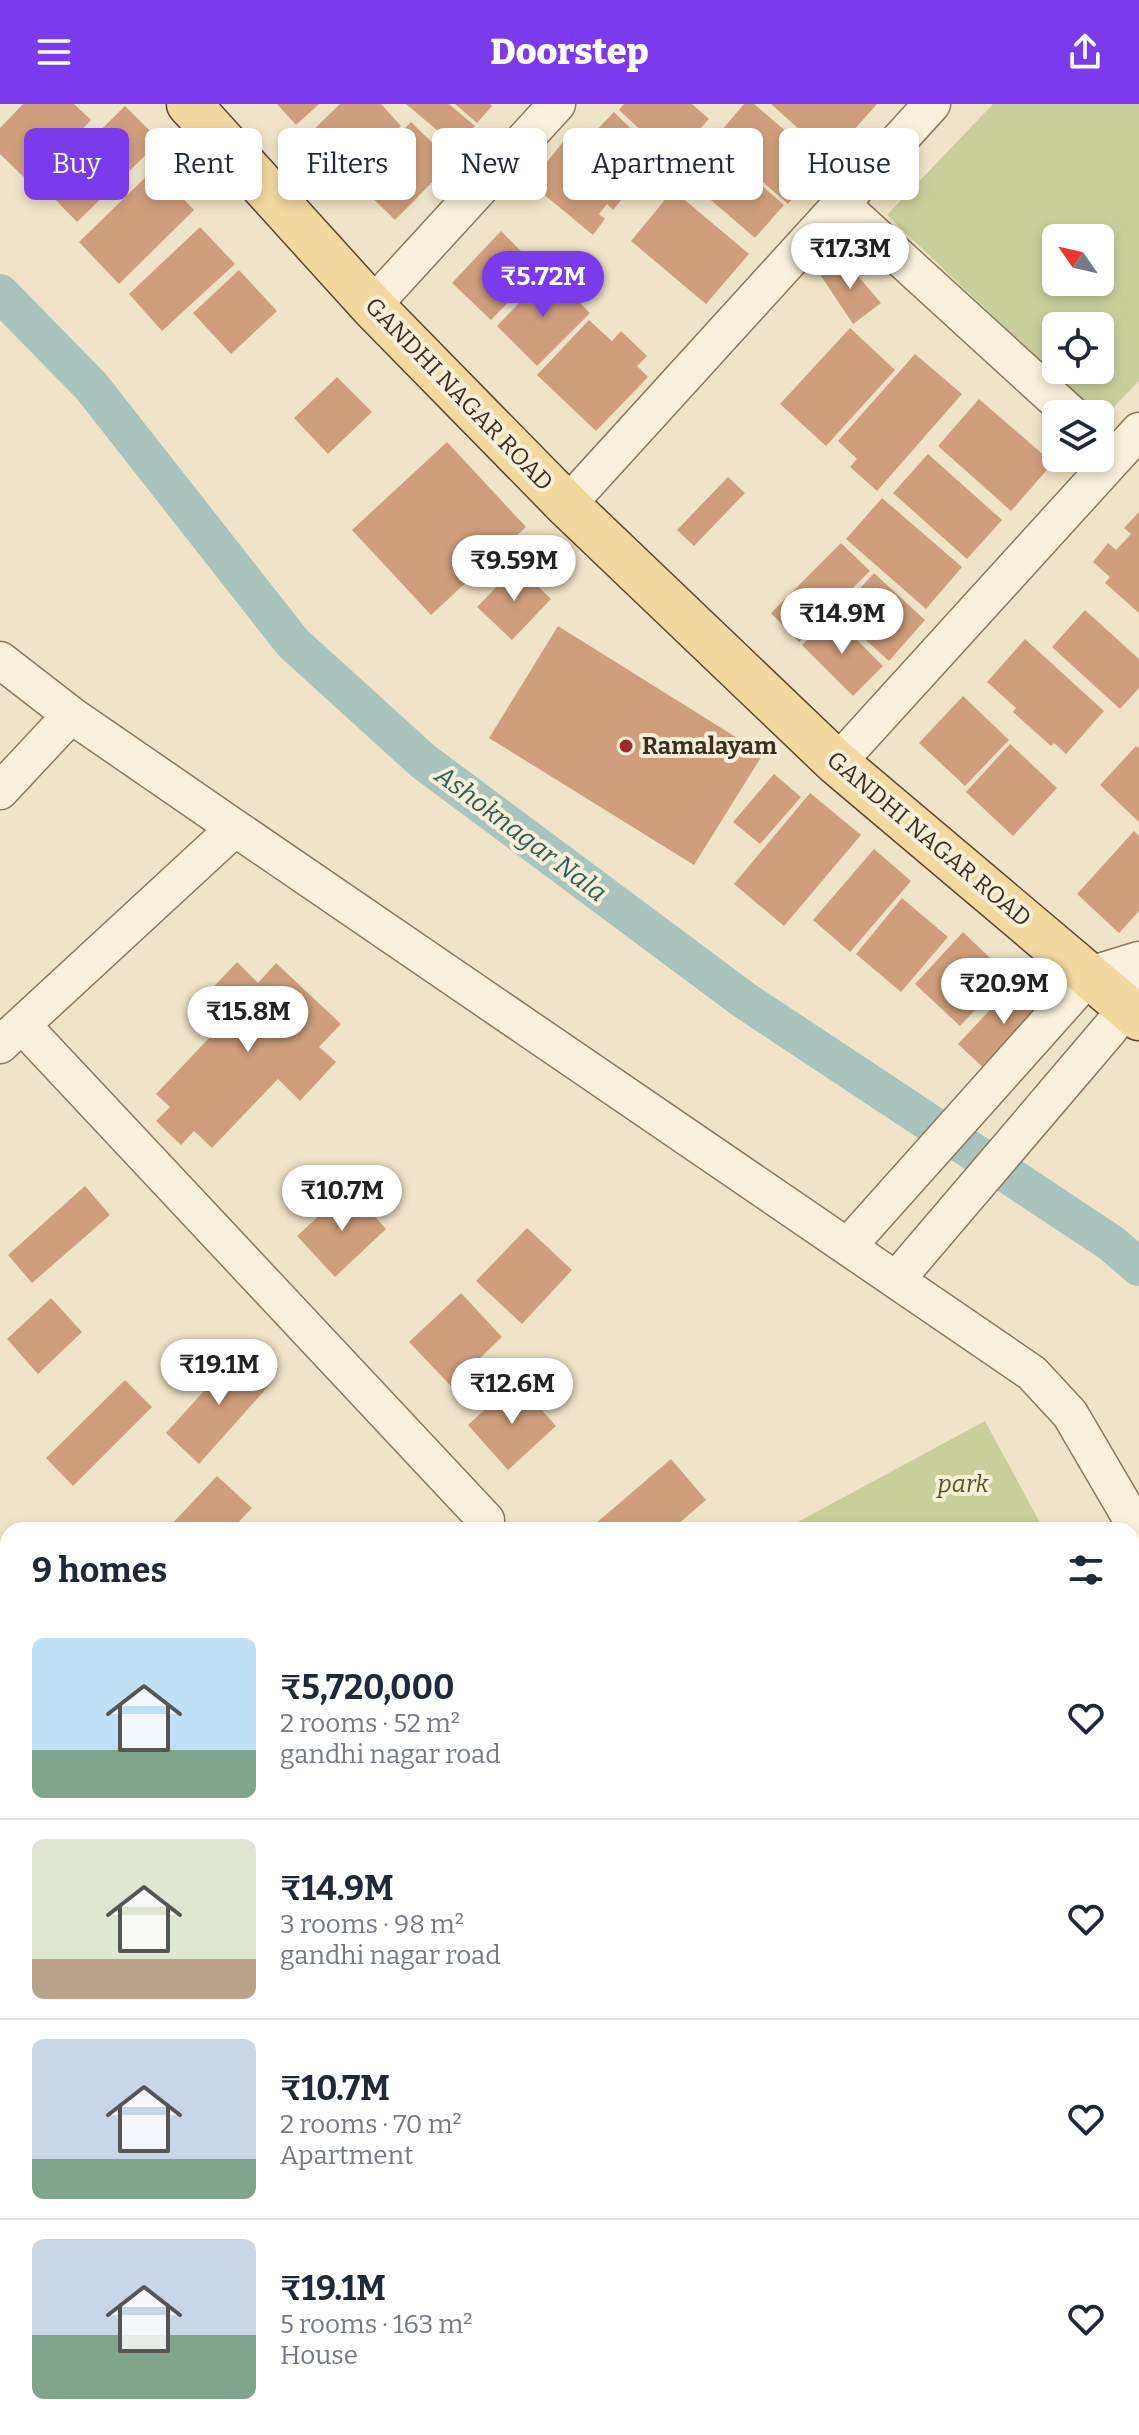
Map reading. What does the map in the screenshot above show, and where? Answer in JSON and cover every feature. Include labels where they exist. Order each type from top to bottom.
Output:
[{"type":"main road","name":"GANDHI NAGAR ROAD","points":[[189,104],[372,306],[567,505],[837,763],[1128,1010]]},
{"type":"street","points":[[372,306],[557,104]]},
{"type":"street","points":[[567,505],[932,104]]},
{"type":"street","points":[[841,204],[1056,400]]},
{"type":"street","points":[[837,763],[1119,443]]},
{"type":"street","points":[[0,660],[71,715],[1032,1373],[1070,1414],[1133,1522]]},
{"type":"street","points":[[0,791],[71,715]]},
{"type":"street","points":[[235,828],[11,1035],[486,1520]]},
{"type":"street","points":[[848,1246],[1090,975],[1139,960]]},
{"type":"street","points":[[896,1280],[1128,1010]]},
{"type":"green space","points":[[993,104],[1139,104],[1139,381],[1114,407],[1114,400],[1080,400],[1064,384],[1114,384],[1114,312],[1042,312],[1042,363],[887,215],[901,200],[919,200],[919,181]]},
{"type":"green space","name":"park","points":[[985,1421],[1040,1522],[798,1522]]},
{"type":"building","points":[[23,104],[74,104],[91,120],[83,128],[24,128],[24,177],[0,154],[0,128]]},
{"type":"building","points":[[277,104],[319,104],[296,125]]},
{"type":"building","points":[[340,104],[381,104],[401,126],[399,128],[315,128]]},
{"type":"building","points":[[406,104],[449,104],[475,126],[473,128],[434,128]]},
{"type":"building","points":[[455,104],[490,104],[492,106],[477,123]]},
{"type":"building","points":[[624,104],[692,104],[709,119],[701,128],[638,128],[619,110]]},
{"type":"building","points":[[744,104],[754,104],[782,128],[779,128],[779,196],[763,182],[763,128],[723,128]]},
{"type":"building","points":[[771,104],[877,104],[856,128],[798,128]]},
{"type":"building","points":[[125,106],[147,128],[145,156],[129,171],[129,128],[103,128]]},
{"type":"building","points":[[614,112],[630,128],[599,128]]},
{"type":"building","points":[[411,122],[432,142],[432,182],[416,199],[416,128],[405,128]]},
{"type":"building","points":[[563,142],[563,200],[621,200],[613,210],[607,204],[599,214],[605,219],[593,235],[547,197],[547,162]]},
{"type":"building","points":[[145,178],[145,200],[184,200],[194,210],[119,284],[79,242],[122,200],[129,200],[129,193]]},
{"type":"building","points":[[763,187],[784,205],[755,238],[711,200],[763,200]]},
{"type":"building","points":[[56,200],[100,200],[77,222]]},
{"type":"building","points":[[374,200],[415,200],[395,220]]},
{"type":"building","points":[[665,200],[685,200],[749,254],[706,304],[631,241]]},
{"type":"building","points":[[200,227],[235,264],[162,331],[129,294]]},
{"type":"building","points":[[501,231],[540,270],[491,320],[452,283]]},
{"type":"building","points":[[842,257],[881,303],[853,324],[821,276]]},
{"type":"building","points":[[239,270],[277,311],[231,354],[193,313]]},
{"type":"building","points":[[549,272],[590,313],[537,366],[497,326]]},
{"type":"building","points":[[589,320],[612,341],[621,331],[647,356],[637,366],[648,377],[596,431],[537,375]]},
{"type":"building","points":[[850,328],[895,370],[826,446],[780,404]]},
{"type":"building","points":[[915,354],[962,394],[877,491],[850,467],[857,459],[838,441]]},
{"type":"building","points":[[337,377],[372,412],[328,454],[294,418]]},
{"type":"building","points":[[979,399],[1042,453],[1042,472],[1045,472],[1011,511],[938,446]]},
{"type":"building","points":[[447,442],[526,527],[431,615],[352,530]]},
{"type":"building","points":[[928,454],[1002,520],[967,559],[893,493]]},
{"type":"building","points":[[728,477],[745,493],[694,546],[677,530]]},
{"type":"building","points":[[882,498],[962,567],[926,609],[846,539]]},
{"type":"building","points":[[1139,512],[1139,613],[1105,583],[1110,577],[1093,562],[1108,543],[1116,550],[1131,534],[1124,528]]},
{"type":"building","points":[[841,543],[870,571],[799,642],[771,613]]},
{"type":"building","points":[[517,566],[551,599],[512,640],[477,607]]},
{"type":"building","points":[[874,573],[925,620],[889,661],[837,614]]},
{"type":"building","points":[[1085,610],[1139,659],[1139,688],[1120,709],[1052,647]]},
{"type":"building","points":[[832,615],[883,666],[853,696],[802,645]]},
{"type":"building","name":"Ramalayam","points":[[558,626],[763,754],[694,865],[489,738]]},
{"type":"building","points":[[1025,639],[1104,711],[1066,754],[1054,743],[1051,746],[1013,712],[1016,708],[987,682]]},
{"type":"building","points":[[963,696],[1009,740],[965,786],[919,743]]},
{"type":"building","points":[[1010,744],[1057,788],[1013,836],[966,792]]},
{"type":"building","points":[[1136,746],[1139,748],[1139,822],[1100,785]]},
{"type":"building","points":[[774,774],[801,797],[760,844],[733,822]]},
{"type":"building","points":[[810,793],[861,835],[784,926],[734,884]]},
{"type":"building","points":[[1134,831],[1139,836],[1139,911],[1119,933],[1077,894]]},
{"type":"building","points":[[874,849],[911,881],[850,952],[813,920]]},
{"type":"building","points":[[902,898],[948,937],[901,992],[856,954]]},
{"type":"building","points":[[963,932],[1008,975],[960,1026],[915,984]]},
{"type":"building","points":[[237,962],[258,983],[276,963],[341,1024],[319,1047],[336,1062],[300,1101],[278,1079],[212,1148],[194,1131],[181,1145],[156,1121],[170,1107],[156,1094],[227,1019],[204,997]]},
{"type":"building","points":[[1019,979],[1050,1007],[989,1073],[958,1044]]},
{"type":"building","points":[[85,1186],[110,1215],[32,1283],[8,1255]]},
{"type":"building","points":[[349,1188],[386,1229],[335,1277],[297,1236]]},
{"type":"building","points":[[527,1228],[572,1270],[522,1324],[476,1281]]},
{"type":"building","points":[[461,1293],[502,1337],[451,1386],[409,1342]]},
{"type":"building","points":[[51,1298],[82,1332],[38,1374],[7,1339]]},
{"type":"building","points":[[240,1351],[273,1381],[199,1464],[166,1433]]},
{"type":"building","points":[[125,1380],[152,1407],[73,1486],[46,1458]]},
{"type":"building","points":[[516,1381],[556,1426],[508,1470],[468,1425]]},
{"type":"building","points":[[671,1459],[706,1500],[680,1522],[597,1522]]},
{"type":"building","points":[[217,1476],[252,1508],[239,1522],[174,1522]]},
{"type":"waterway","name":"Ashoknagar Nala","points":[[0,293],[91,386],[293,643],[423,761],[744,1000],[1111,1243],[1139,1267]]},
{"type":"place","name":"Ramalayam","points":[[626,746]]}]
